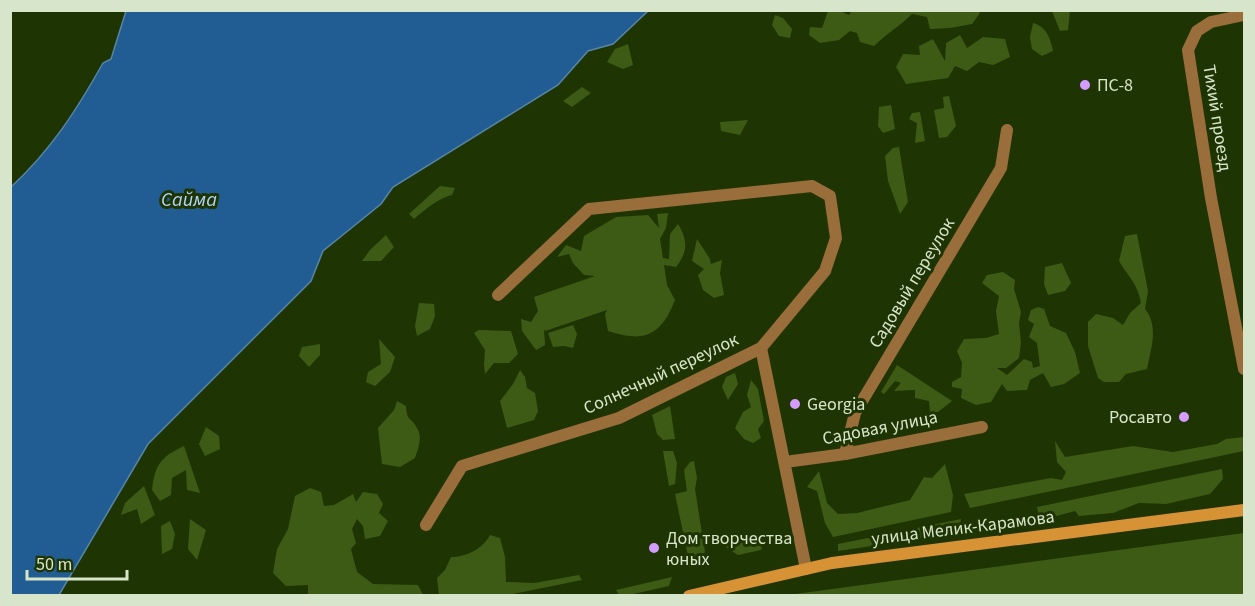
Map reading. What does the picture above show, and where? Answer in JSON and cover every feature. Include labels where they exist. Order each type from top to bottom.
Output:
[{"type":"main road","name":"улица Мелик-Карамова","points":[[689,596],[806,569],[909,552],[1245,510]]},
{"type":"street","name":"Тихий проезд","points":[[1245,15],[1210,22],[1197,31],[1188,50],[1210,196],[1245,369]]},
{"type":"street","name":"Садовый переулок","points":[[845,454],[855,413],[1001,168],[1007,130]]},
{"type":"street","name":"Солнечный переулок","points":[[426,525],[462,466],[619,418],[761,348],[825,271],[836,238],[830,196],[812,186],[590,209],[498,295]]},
{"type":"street","points":[[761,348],[806,569]]},
{"type":"street","name":"Садовая улица","points":[[785,462],[845,454],[982,427]]},
{"type":"green space","points":[[852,10],[977,10],[980,13],[972,24],[930,29],[927,17],[912,14],[874,46],[860,42],[857,33],[850,31],[839,40],[820,43],[809,35],[810,27],[822,28],[828,11],[840,11],[849,15]]},
{"type":"green space","points":[[1052,11],[1070,11],[1068,30],[1060,31]]},
{"type":"green space","points":[[775,15],[783,18],[792,29],[790,38],[779,36],[772,25]]},
{"type":"green space","points":[[1033,23],[1045,30],[1053,51],[1042,56],[1032,49],[1030,37]]},
{"type":"green space","points":[[960,35],[967,48],[983,37],[1005,39],[1010,57],[993,65],[979,62],[967,71],[955,66],[948,78],[906,84],[896,67],[903,54],[920,55],[919,46],[933,39],[945,61],[946,43]]},
{"type":"green space","points":[[628,44],[633,65],[623,69],[607,62],[615,49]]},
{"type":"green space","points":[[582,87],[591,93],[572,107],[563,101]]},
{"type":"green space","points":[[949,96],[956,126],[947,137],[939,138],[934,110],[944,108],[943,97]]},
{"type":"green space","points":[[891,105],[895,129],[883,133],[878,126],[879,107]]},
{"type":"green space","points":[[920,112],[925,141],[915,143],[917,123],[909,119],[912,113]]},
{"type":"green space","points":[[748,120],[740,135],[721,131],[720,122]]},
{"type":"green space","points":[[899,147],[908,202],[900,214],[888,181],[885,156],[893,148]]},
{"type":"green space","points":[[440,186],[455,188],[452,195],[427,208],[414,219],[409,214]]},
{"type":"green space","points":[[668,213],[666,228],[660,239],[663,258],[669,259],[670,234],[678,224],[684,235],[685,251],[676,267],[664,265],[667,285],[675,300],[664,322],[650,334],[621,335],[608,331],[605,314],[607,310],[545,331],[544,329],[545,345],[536,350],[522,331],[521,319],[531,322],[538,311],[534,297],[595,276],[584,275],[573,263],[569,254],[557,257],[566,245],[581,251],[584,236],[616,217],[648,215],[659,228],[657,214]]},
{"type":"green space","points":[[1137,234],[1148,291],[1145,309],[1153,330],[1147,369],[1126,374],[1119,382],[1104,382],[1098,378],[1088,346],[1088,322],[1096,314],[1113,318],[1123,325],[1130,313],[1141,303],[1135,285],[1119,261],[1125,236]]},
{"type":"green space","points":[[386,235],[394,247],[381,261],[362,261],[370,250]]},
{"type":"green space","points":[[697,239],[711,264],[722,260],[720,273],[724,295],[714,298],[703,290],[698,275],[704,269],[692,261]]},
{"type":"green space","points":[[1062,263],[1071,283],[1065,291],[1048,295],[1044,284],[1045,267]]},
{"type":"green space","points":[[1003,272],[1015,280],[1014,289],[1021,312],[1019,323],[1021,343],[1019,358],[1006,368],[997,368],[1007,375],[1024,359],[1032,362],[1033,368],[1040,366],[1037,343],[1029,337],[1034,324],[1028,320],[1031,310],[1038,307],[1044,309],[1050,326],[1066,333],[1075,352],[1080,373],[1064,384],[1051,387],[1043,373],[1030,380],[1027,390],[1007,391],[1002,384],[991,402],[976,405],[961,398],[962,389],[952,387],[952,382],[961,377],[962,363],[957,351],[964,339],[986,338],[999,334],[996,311],[999,296],[982,283],[987,275]]},
{"type":"green space","points":[[419,303],[434,304],[435,316],[430,329],[417,336],[415,326]]},
{"type":"green space","points":[[573,325],[577,334],[573,348],[553,347],[548,333]]},
{"type":"green space","points":[[479,330],[511,331],[518,354],[509,363],[494,363],[485,374],[485,350],[474,333]]},
{"type":"green space","points":[[379,339],[395,357],[390,372],[375,386],[366,382],[368,372],[381,364]]},
{"type":"green space","points":[[320,344],[320,355],[309,367],[299,356],[302,347]]},
{"type":"green space","points":[[897,365],[952,401],[938,412],[930,412],[929,401],[915,398],[915,390],[894,391],[901,383],[895,381],[884,394],[881,392]]},
{"type":"green space","points":[[520,370],[525,377],[527,388],[535,393],[538,411],[534,420],[507,428],[500,401]]},
{"type":"green space","points":[[735,373],[738,384],[728,400],[722,387],[726,377]]},
{"type":"green space","points":[[751,380],[758,389],[764,421],[758,429],[761,438],[753,443],[744,439],[735,428],[743,412],[751,407],[747,395]]},
{"type":"green space","points":[[397,401],[406,406],[408,417],[415,424],[420,435],[415,458],[400,467],[382,464],[378,428],[394,410]]},
{"type":"green space","points":[[670,406],[675,439],[663,440],[657,434],[652,415]]},
{"type":"green space","points":[[206,427],[219,436],[220,449],[205,456],[199,444]]},
{"type":"green space","points":[[1244,437],[1244,451],[970,508],[964,494],[1051,478],[1062,480],[1066,472],[1057,462],[1055,441],[1065,457],[1133,446],[1173,452]]},
{"type":"green space","points":[[184,446],[200,493],[187,490],[186,470],[172,478],[171,495],[160,501],[152,490],[157,468],[160,462]]},
{"type":"green space","points":[[663,451],[673,451],[677,463],[675,484],[669,486]]},
{"type":"green space","points":[[694,461],[697,478],[695,489],[705,552],[698,562],[689,561],[675,494],[687,491],[684,470],[690,462]]},
{"type":"green space","points":[[945,464],[953,495],[951,512],[833,537],[825,523],[817,491],[807,487],[819,471],[827,503],[838,514],[857,513],[910,500],[924,477],[932,478]]},
{"type":"green space","points":[[1222,469],[1223,479],[1210,494],[1166,504],[1139,503],[1113,513],[1079,516],[1075,511],[1053,517],[1039,517],[1037,507]]},
{"type":"green space","points":[[144,486],[155,515],[141,524],[137,509],[121,515],[125,503]]},
{"type":"green space","points":[[310,488],[321,492],[324,506],[334,505],[353,494],[356,502],[363,492],[377,494],[383,504],[379,513],[388,521],[380,536],[365,539],[363,526],[357,519],[352,529],[356,543],[351,549],[357,572],[373,584],[418,585],[423,595],[308,595],[308,585],[286,586],[273,573],[277,549],[288,529],[295,496]]},
{"type":"green space","points":[[190,519],[206,530],[197,560],[188,549]]},
{"type":"green space","points":[[961,519],[959,528],[932,537],[838,551],[838,544]]},
{"type":"green space","points":[[170,521],[175,534],[172,549],[162,554],[161,526]]},
{"type":"green space","points":[[732,532],[740,535],[744,545],[763,542],[761,550],[738,555],[727,548],[721,536]]},
{"type":"green space","points":[[1244,533],[1244,595],[788,595]]},
{"type":"green space","points":[[490,535],[500,538],[505,557],[506,582],[534,583],[579,575],[582,580],[508,595],[439,595],[437,578],[445,570],[451,557],[462,556],[474,551]]},
{"type":"green space","points":[[672,577],[669,586],[629,595],[619,595],[616,590]]},
{"type":"water","name":"Сайма","points":[[126,11],[648,11],[613,44],[588,51],[558,85],[393,187],[381,204],[323,251],[311,281],[148,444],[59,595],[11,595],[11,187],[51,144],[73,114],[103,63],[111,59]]},
{"type":"place","name":"ПС-8","points":[[1085,85]]},
{"type":"place","name":"Georgia","points":[[795,404]]},
{"type":"place","name":"Росавто","points":[[1184,417]]},
{"type":"place","name":"Дом творчества юных","points":[[654,548]]}]
